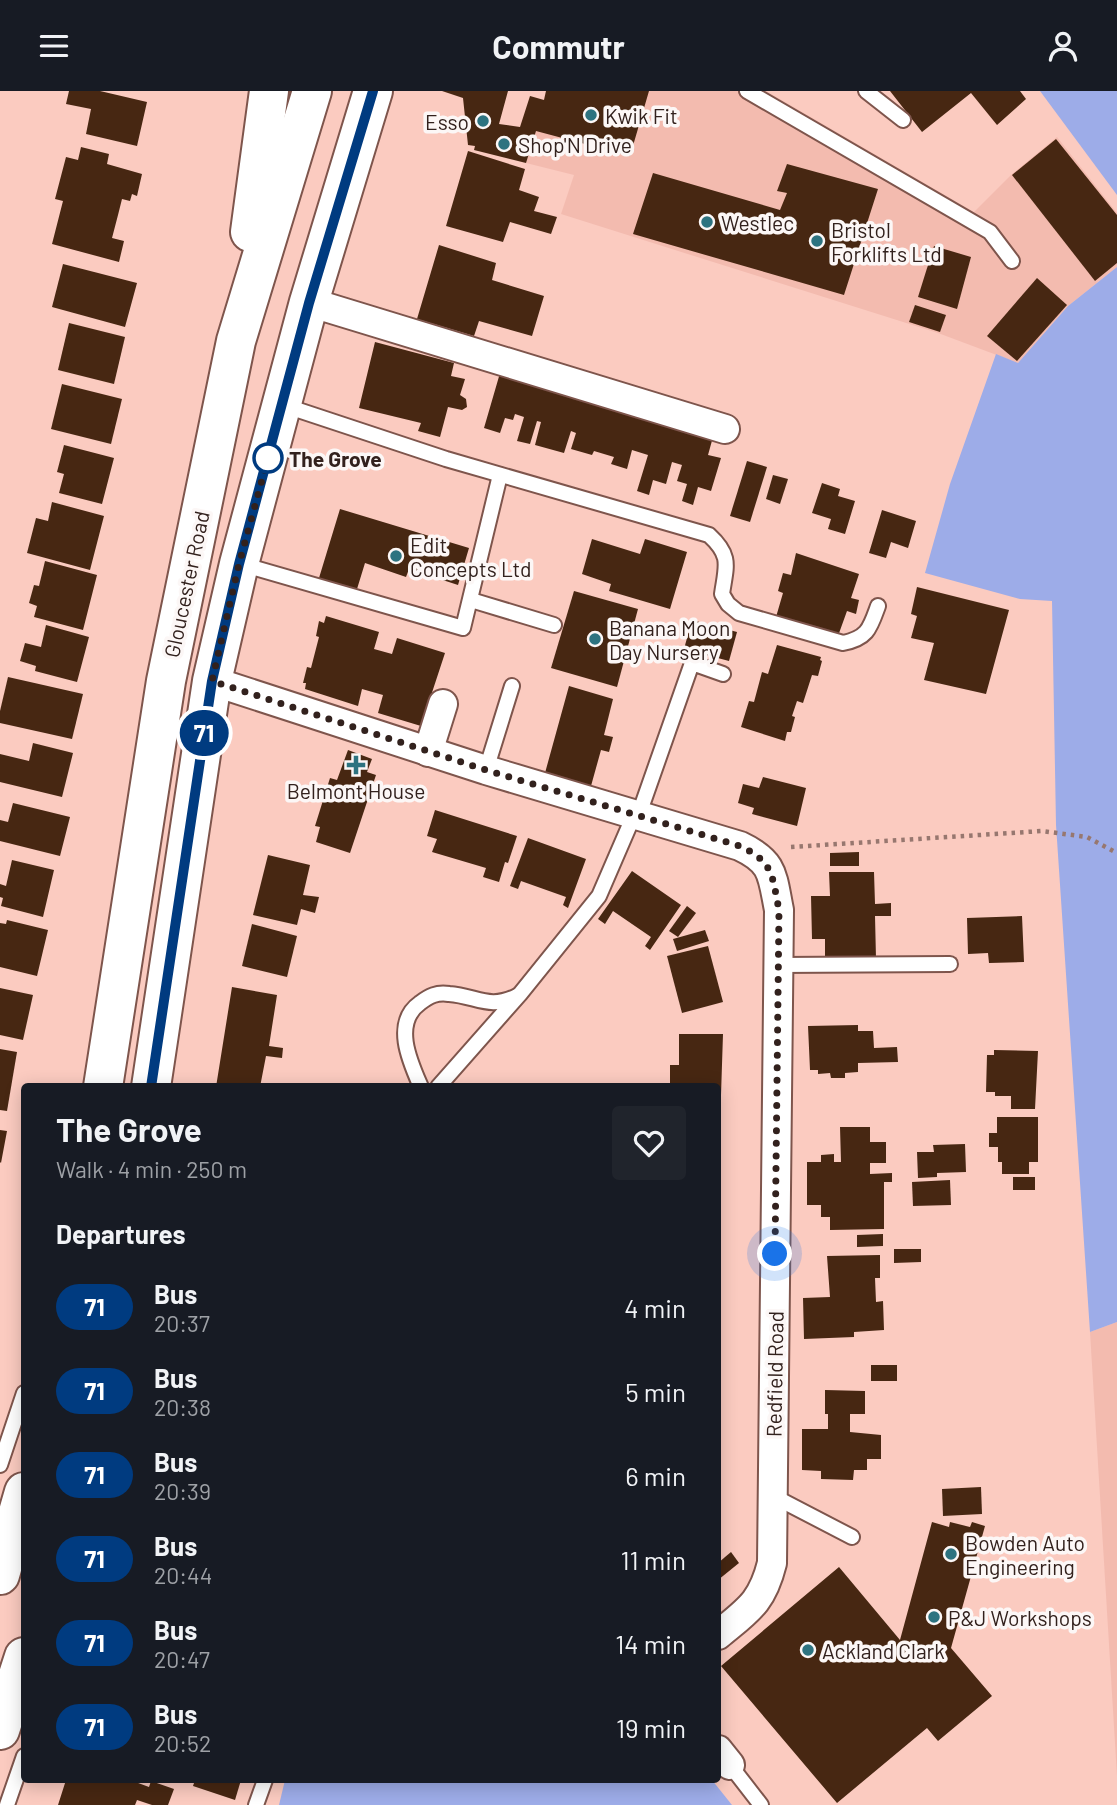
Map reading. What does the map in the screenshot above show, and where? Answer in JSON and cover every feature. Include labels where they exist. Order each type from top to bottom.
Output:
[{"type":"main road","points":[[236,341],[269,91]]},
{"type":"main road","name":"Gloucester Road","points":[[104,1083],[166,681],[236,341],[312,91]]},
{"type":"main road","points":[[152,1083],[212,681],[239,564],[309,303],[373,91]]},
{"type":"main road","points":[[0,1575],[21,1502]]},
{"type":"main road","points":[[0,1730],[21,1666]]},
{"type":"street","points":[[309,303],[725,429]]},
{"type":"street","points":[[212,681],[428,752],[740,846],[759,855]]},
{"type":"street","points":[[428,752],[443,704]]},
{"type":"street","name":"Redfield Road","points":[[721,1633],[755,1605],[767,1584],[772,1563],[779,910],[772,873],[759,855]]},
{"type":"lane","points":[[747,91],[989,232],[1012,261]]},
{"type":"lane","points":[[866,91],[903,120]]},
{"type":"lane","points":[[282,405],[446,459],[709,535],[720,545],[727,560],[722,594],[728,604],[739,613],[843,643],[858,640],[869,630],[878,605]]},
{"type":"lane","points":[[239,564],[463,628],[499,475]]},
{"type":"lane","points":[[471,600],[554,625]]},
{"type":"lane","points":[[442,1083],[520,994],[599,896],[636,816],[692,663],[723,674]]},
{"type":"lane","points":[[486,770],[512,686]]},
{"type":"lane","points":[[778,965],[950,964]]},
{"type":"lane","points":[[419,1083],[408,1058],[405,1022],[416,1005],[432,994],[450,993],[487,1003],[505,1002],[520,994]]},
{"type":"lane","points":[[0,1465],[21,1402]]},
{"type":"lane","points":[[773,1496],[852,1537]]},
{"type":"lane","points":[[724,1757],[761,1805]]},
{"type":"lane","points":[[7,1805],[21,1765]]},
{"type":"lane","points":[[256,1805],[264,1783]]},
{"type":"path","points":[[759,855],[793,847],[1042,831],[1087,837],[1117,853]]},
{"type":"shaded area","points":[[546,91],[766,91],[974,212],[1011,175],[1057,137],[1117,213],[1117,267],[1068,306],[1018,363],[938,333],[561,214],[574,175],[526,163]]},
{"type":"shaded area","points":[[1040,91],[1117,91],[1117,195]]},
{"type":"shaded area","points":[[1117,267],[1117,1322],[1090,1332],[1056,825],[1052,601],[1020,599],[925,573],[950,484],[996,354],[1018,363],[1068,306]]},
{"type":"shaded area","points":[[1117,1322],[1117,1776],[1090,1332]]},
{"type":"shaded area","points":[[284,1783],[714,1783],[732,1805],[279,1805]]},
{"type":"building","points":[[69,91],[100,91],[147,102],[137,146],[86,134],[91,109],[66,104]]},
{"type":"building","points":[[442,91],[508,91],[499,124],[520,127],[530,96],[544,100],[546,91],[649,91],[630,156],[536,131],[526,163],[474,150],[475,146],[468,145],[463,98]]},
{"type":"building","points":[[890,91],[1020,91],[1026,99],[997,125],[971,93],[922,132]]},
{"type":"building","points":[[1056,139],[1117,215],[1117,263],[1095,281],[1012,175]]},
{"type":"building","points":[[81,147],[109,154],[107,164],[142,174],[137,196],[132,194],[130,201],[122,199],[112,238],[124,241],[119,262],[52,244],[63,201],[55,199],[66,157],[78,160]]},
{"type":"building","points":[[468,151],[525,169],[519,190],[539,197],[534,211],[557,217],[551,234],[510,222],[503,242],[446,226]]},
{"type":"building","points":[[787,164],[878,189],[844,295],[633,234],[653,173],[780,210],[787,193],[777,191]]},
{"type":"building","points":[[439,245],[496,263],[492,280],[544,296],[532,336],[479,321],[474,336],[417,319]]},
{"type":"building","points":[[934,246],[971,257],[957,309],[918,297]]},
{"type":"building","points":[[63,264],[137,283],[125,327],[52,307]]},
{"type":"building","points":[[1037,278],[1067,305],[1017,361],[987,336]]},
{"type":"building","points":[[915,305],[946,315],[940,332],[909,322]]},
{"type":"building","points":[[69,323],[125,337],[114,384],[58,370]]},
{"type":"building","points":[[375,342],[454,363],[451,376],[465,379],[460,395],[466,399],[467,407],[462,410],[448,407],[440,437],[418,431],[421,423],[359,408]]},
{"type":"building","points":[[500,373],[713,437],[708,455],[721,458],[711,491],[698,487],[693,505],[682,501],[687,484],[677,481],[682,465],[672,462],[666,484],[653,480],[649,495],[637,491],[648,455],[632,450],[627,469],[611,464],[614,457],[594,451],[592,455],[571,449],[576,433],[571,431],[564,453],[535,445],[541,422],[537,421],[530,444],[517,441],[524,417],[515,414],[513,420],[505,418],[500,433],[484,428]]},
{"type":"building","points":[[62,384],[122,399],[111,444],[51,429]]},
{"type":"building","points":[[64,445],[114,458],[102,504],[59,493],[64,474],[57,472]]},
{"type":"building","points":[[747,461],[767,467],[750,522],[730,516]]},
{"type":"building","points":[[773,475],[788,479],[780,504],[766,499]]},
{"type":"building","points":[[822,483],[840,489],[838,496],[855,501],[845,534],[828,529],[831,519],[812,513]]},
{"type":"building","points":[[52,502],[104,516],[90,570],[27,553],[36,518],[48,521]]},
{"type":"building","name":"Edit Concepts Ltd","points":[[340,509],[469,548],[458,585],[409,569],[406,577],[365,563],[357,589],[319,578]]},
{"type":"building","points":[[882,510],[916,521],[908,548],[891,542],[886,558],[869,553]]},
{"type":"building","points":[[592,539],[640,554],[645,539],[687,552],[670,609],[609,591],[611,584],[582,574]]},
{"type":"building","points":[[796,553],[859,574],[851,598],[859,600],[856,614],[847,611],[838,636],[776,617],[783,593],[778,591],[783,573],[791,575]]},
{"type":"building","points":[[45,561],[97,575],[83,630],[34,617],[37,606],[29,603],[34,585],[39,586]]},
{"type":"building","points":[[917,587],[1009,610],[986,694],[924,680],[934,643],[911,638],[917,616],[911,614]]},
{"type":"building","name":"Banana Moon Day Nursery","points":[[574,591],[638,609],[617,687],[551,668]]},
{"type":"building","points":[[326,616],[379,632],[374,649],[392,654],[397,638],[445,653],[421,726],[378,713],[383,695],[362,689],[358,706],[305,689],[306,683],[303,683],[307,667],[311,668],[319,637],[316,636],[319,621],[324,623]]},
{"type":"building","points":[[692,620],[737,632],[729,661],[684,649]]},
{"type":"building","points":[[46,625],[89,637],[77,682],[35,671],[36,666],[20,661],[25,643],[41,647]]},
{"type":"building","points":[[777,645],[821,657],[822,661],[818,676],[812,675],[803,703],[797,701],[791,732],[787,732],[785,741],[741,727],[749,701],[754,702],[762,672],[768,674]]},
{"type":"building","points":[[8,677],[83,694],[72,739],[0,723]]},
{"type":"building","points":[[569,686],[613,699],[604,735],[613,737],[609,752],[601,750],[591,786],[545,773]]},
{"type":"building","points":[[33,743],[73,753],[62,797],[0,782],[0,754],[29,761]]},
{"type":"building","points":[[348,750],[372,759],[367,772],[376,775],[350,853],[316,842],[320,827],[315,826],[330,778],[337,780]]},
{"type":"building","points":[[763,777],[806,788],[797,826],[752,814],[754,808],[738,803],[743,784],[759,788]]},
{"type":"building","points":[[13,803],[70,817],[60,856],[0,841],[0,820],[8,822]]},
{"type":"building","points":[[435,810],[517,836],[499,882],[483,877],[486,868],[432,852],[437,839],[427,836]]},
{"type":"building","points":[[528,838],[586,859],[568,908],[563,905],[566,897],[521,881],[518,889],[510,886]]},
{"type":"building","points":[[859,852],[859,866],[830,866],[830,853]]},
{"type":"building","points":[[268,855],[310,865],[303,895],[319,897],[315,913],[301,909],[297,925],[253,915]]},
{"type":"building","points":[[12,860],[54,870],[43,917],[1,906],[3,898],[0,897],[0,884],[6,886]]},
{"type":"building","points":[[632,871],[681,905],[650,950],[645,946],[651,937],[613,911],[605,924],[598,919]]},
{"type":"building","points":[[829,872],[874,872],[875,904],[891,903],[891,916],[875,916],[876,959],[825,960],[825,939],[812,939],[811,896],[830,896]]},
{"type":"building","points":[[687,906],[696,913],[678,937],[669,931]]},
{"type":"building","points":[[1022,916],[1024,962],[989,963],[988,953],[968,954],[967,918]]},
{"type":"building","points":[[7,920],[48,930],[37,976],[0,967],[0,923],[6,924]]},
{"type":"building","points":[[252,924],[297,936],[287,977],[242,966]]},
{"type":"building","points":[[705,930],[709,941],[677,951],[673,939]]},
{"type":"building","points":[[708,946],[723,1002],[682,1013],[667,956]]},
{"type":"building","points":[[232,987],[277,995],[269,1046],[283,1048],[282,1058],[266,1056],[261,1083],[217,1083]]},
{"type":"building","points":[[0,988],[33,995],[23,1040],[0,1035]]},
{"type":"building","points":[[858,1025],[858,1031],[873,1031],[874,1048],[897,1047],[898,1062],[858,1063],[858,1072],[845,1073],[845,1078],[831,1078],[830,1073],[818,1074],[818,1070],[810,1070],[808,1026]]},
{"type":"building","points":[[679,1034],[723,1034],[721,1095],[721,1083],[670,1083],[670,1065],[679,1065]]},
{"type":"building","points":[[0,1049],[17,1052],[7,1111],[0,1110]]},
{"type":"building","points":[[994,1050],[1038,1051],[1035,1109],[1011,1109],[1011,1096],[995,1096],[995,1092],[986,1092],[987,1055],[994,1055]]},
{"type":"building","points":[[997,1117],[1038,1117],[1038,1162],[1029,1162],[1029,1174],[1002,1174],[1002,1162],[998,1162],[998,1147],[989,1147],[989,1133],[997,1133]]},
{"type":"building","points":[[840,1127],[870,1127],[870,1142],[886,1142],[886,1163],[870,1163],[870,1174],[892,1173],[892,1182],[884,1182],[884,1229],[830,1230],[830,1217],[821,1217],[821,1205],[807,1205],[807,1162],[821,1162],[821,1155],[834,1154],[834,1162],[841,1162]]},
{"type":"building","points":[[0,1130],[7,1131],[1,1163],[0,1162]]},
{"type":"building","points":[[965,1144],[966,1172],[937,1173],[937,1177],[918,1178],[917,1152],[934,1152],[933,1145]]},
{"type":"building","points":[[1013,1177],[1035,1177],[1035,1190],[1013,1190]]},
{"type":"building","points":[[950,1180],[951,1205],[913,1206],[912,1182]]},
{"type":"building","points":[[883,1234],[883,1246],[857,1247],[857,1235]]},
{"type":"building","points":[[894,1249],[921,1249],[921,1262],[894,1263]]},
{"type":"building","points":[[880,1255],[880,1278],[875,1278],[876,1302],[883,1301],[884,1330],[854,1332],[854,1337],[804,1339],[803,1298],[830,1297],[827,1256]]},
{"type":"building","points":[[871,1365],[897,1365],[897,1381],[871,1381]]},
{"type":"building","points":[[825,1390],[865,1391],[865,1414],[850,1414],[850,1432],[881,1435],[881,1459],[867,1459],[867,1470],[854,1470],[853,1480],[821,1479],[821,1471],[802,1470],[802,1429],[828,1429]]},
{"type":"building","points":[[981,1487],[982,1514],[943,1516],[942,1489]]},
{"type":"building","points":[[932,1522],[949,1527],[950,1522],[970,1527],[972,1522],[985,1526],[951,1648],[992,1696],[938,1741],[927,1728],[837,1803],[721,1666],[839,1567],[900,1640]]},
{"type":"building","points":[[731,1552],[739,1563],[721,1578],[721,1560]]},
{"type":"building","points":[[65,1783],[138,1783],[149,1787],[150,1783],[157,1783],[174,1789],[168,1805],[152,1805],[137,1800],[135,1805],[58,1805]]},
{"type":"building","points":[[194,1783],[240,1783],[235,1800],[193,1786]]},
{"type":"bus line","name":"71","points":[[152,1083],[212,681],[239,564],[309,303],[373,91]]},
{"type":"place","name":"Kwik Fit","points":[[591,115]]},
{"type":"place","name":"Esso","points":[[483,121]]},
{"type":"place","name":"Shop'N Drive","points":[[504,144]]},
{"type":"place","name":"Westlec","points":[[707,222]]},
{"type":"place","name":"Bristol Forklifts Ltd","points":[[817,241]]},
{"type":"place","name":"The Grove","points":[[268,458]]},
{"type":"place","name":"Edit Concepts Ltd","points":[[396,556]]},
{"type":"place","name":"Banana Moon Day Nursery","points":[[595,639]]},
{"type":"place","name":"Belmont House","points":[[356,765]]},
{"type":"place","name":"Bowden Auto Engineering","points":[[951,1554]]},
{"type":"place","name":"P&J Workshops","points":[[934,1617]]},
{"type":"place","name":"Ackland Clark","points":[[808,1650]]},
{"type":"route","points":[[268,458],[239,564],[212,681],[428,752],[740,846],[759,855],[772,873],[779,910],[775,1254]]}]
